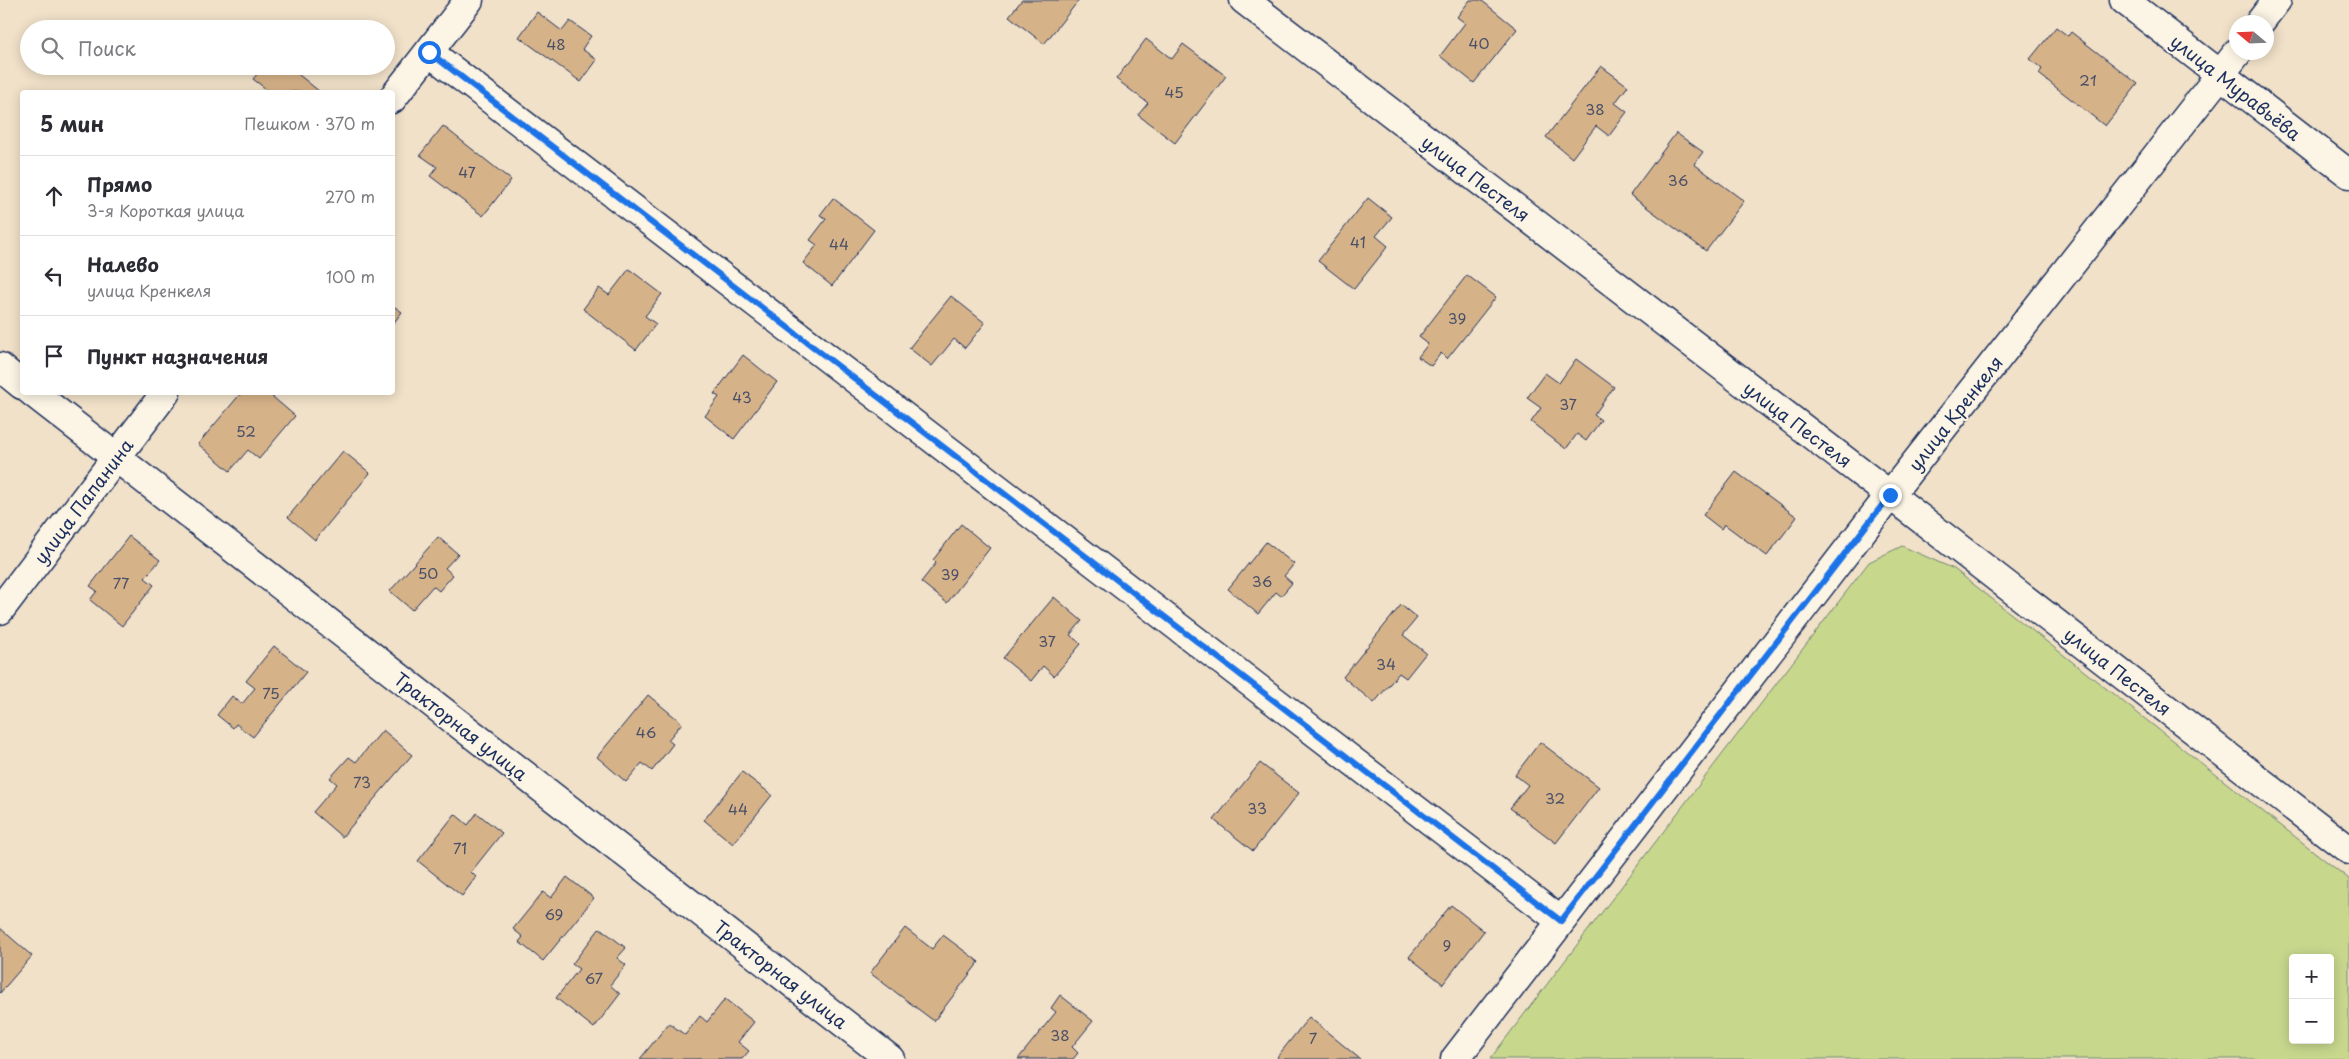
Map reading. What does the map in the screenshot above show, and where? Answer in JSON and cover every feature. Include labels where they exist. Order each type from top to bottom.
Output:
[{"type":"street","points":[[395,95],[469,0]]},
{"type":"street","name":"улица Пестеля","points":[[1244,0],[1890,495],[2349,850]]},
{"type":"street","name":"улица Муравьёва","points":[[2124,0],[2349,174]]},
{"type":"street","points":[[2265,15],[2277,0]]},
{"type":"street","points":[[429,52],[1561,921]]},
{"type":"street","name":"улица Кренкеля","points":[[1455,1059],[1890,495],[2232,60]]},
{"type":"street","points":[[0,367],[20,383]]},
{"type":"street","name":"Тракторная улица","points":[[36,395],[890,1059]]},
{"type":"street","name":"улица Папанина","points":[[0,610],[164,395]]},
{"type":"green space","points":[[1902,546],[1954,569],[2349,879],[2349,1059],[1490,1059],[1869,562]]},
{"type":"building","points":[[1022,0],[1079,0],[1044,44],[1009,16]]},
{"type":"building","points":[[1470,0],[1481,0],[1517,29],[1474,83],[1440,56],[1465,23],[1457,17]]},
{"type":"building","points":[[537,12],[562,31],[570,21],[591,36],[582,49],[597,60],[581,82],[519,37]]},
{"type":"building","points":[[2056,27],[2068,36],[2071,32],[2138,84],[2105,126],[2039,74],[2042,69],[2030,59]]},
{"type":"building","points":[[1146,39],[1172,59],[1183,44],[1226,76],[1175,143],[1138,115],[1148,103],[1116,79]]},
{"type":"building","points":[[1601,66],[1628,86],[1615,103],[1627,112],[1609,136],[1596,126],[1572,158],[1546,137]]},
{"type":"building","points":[[256,75],[299,75],[318,90],[267,90],[253,79]]},
{"type":"building","points":[[443,126],[511,180],[483,216],[430,176],[437,167],[420,155]]},
{"type":"building","points":[[1676,133],[1703,152],[1694,164],[1744,201],[1706,251],[1630,195]]},
{"type":"building","points":[[833,198],[874,230],[832,286],[803,263],[817,245],[810,240],[826,219],[820,215]]},
{"type":"building","points":[[1368,198],[1392,217],[1376,236],[1388,246],[1354,289],[1318,261]]},
{"type":"building","points":[[629,269],[662,294],[645,316],[656,324],[636,350],[583,309],[599,288],[609,295]]},
{"type":"building","points":[[1467,275],[1496,297],[1447,359],[1441,353],[1431,366],[1418,357],[1428,344],[1419,337]]},
{"type":"building","points":[[951,296],[985,323],[965,348],[954,339],[932,366],[909,348]]},
{"type":"building","points":[[395,307],[402,312],[395,321]]},
{"type":"building","points":[[743,355],[777,382],[734,439],[705,416],[719,397],[714,394]]},
{"type":"building","points":[[1576,359],[1614,387],[1594,415],[1601,420],[1586,441],[1577,434],[1566,449],[1531,422],[1541,408],[1527,398],[1545,373],[1559,383]]},
{"type":"building","points":[[239,395],[270,395],[295,416],[259,459],[248,450],[230,471],[198,444]]},
{"type":"building","points":[[343,451],[370,473],[315,540],[288,517]]},
{"type":"building","points":[[1736,472],[1797,517],[1767,556],[1724,524],[1721,529],[1703,515]]},
{"type":"building","points":[[961,524],[990,548],[947,603],[921,582],[936,563],[933,560]]},
{"type":"building","points":[[129,536],[160,560],[145,578],[154,585],[122,626],[90,600],[97,591],[90,586]]},
{"type":"building","points":[[438,537],[458,554],[445,568],[453,575],[439,591],[433,586],[412,610],[390,591]]},
{"type":"building","points":[[1266,542],[1294,564],[1284,576],[1292,583],[1281,596],[1276,592],[1258,614],[1228,589]]},
{"type":"building","points":[[1054,597],[1082,621],[1070,635],[1081,644],[1054,676],[1043,666],[1031,681],[1003,658]]},
{"type":"building","points":[[1401,605],[1417,618],[1403,635],[1426,653],[1406,678],[1399,673],[1374,703],[1343,677]]},
{"type":"building","points":[[274,646],[306,672],[253,737],[236,724],[233,728],[217,715],[232,696],[242,704],[255,688],[246,681]]},
{"type":"building","points":[[648,695],[682,723],[668,740],[673,744],[652,771],[642,763],[626,782],[597,757]]},
{"type":"building","points":[[383,730],[412,755],[342,837],[313,812],[337,784],[330,778],[349,757],[356,762]]},
{"type":"building","points":[[1540,742],[1599,787],[1556,843],[1510,808],[1528,785],[1515,775]]},
{"type":"building","points":[[1260,763],[1299,793],[1253,851],[1214,820]]},
{"type":"building","points":[[742,772],[772,795],[733,844],[704,820]]},
{"type":"building","points":[[477,813],[502,833],[471,872],[476,877],[462,896],[418,861],[455,814],[468,825]]},
{"type":"building","points":[[567,877],[594,898],[543,961],[519,942],[523,937],[513,929],[543,892],[551,898]]},
{"type":"building","points":[[1451,905],[1484,931],[1443,984],[1409,957]]},
{"type":"building","points":[[0,928],[32,956],[0,993]]},
{"type":"building","points":[[600,928],[626,948],[617,958],[626,965],[610,985],[620,994],[594,1028],[556,998],[579,969],[572,964]]},
{"type":"building","points":[[905,928],[932,949],[943,935],[979,962],[934,1021],[870,973]]},
{"type":"building","points":[[1060,995],[1093,1021],[1072,1047],[1078,1053],[1073,1059],[1018,1059],[1056,1012],[1051,1008]]},
{"type":"building","points":[[725,999],[754,1022],[738,1042],[749,1051],[742,1059],[640,1059],[669,1023],[685,1035],[700,1016],[707,1022]]},
{"type":"building","points":[[1309,1017],[1360,1059],[1279,1059],[1277,1057]]},
{"type":"route","points":[[429,52],[1561,921],[1890,495]]}]
